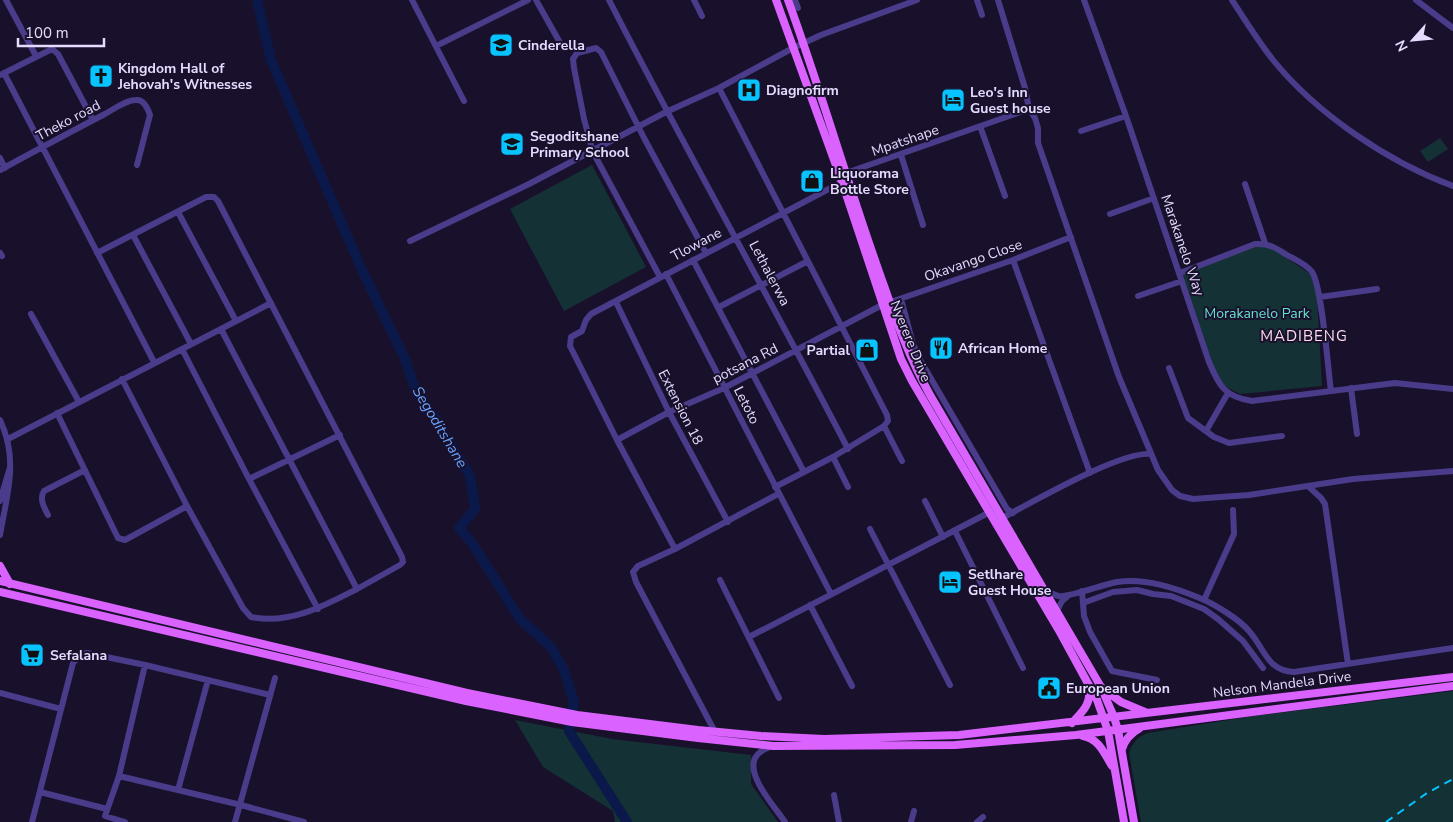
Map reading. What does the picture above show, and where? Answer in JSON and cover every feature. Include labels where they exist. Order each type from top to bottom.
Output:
[{"type":"main road","name":"Nyerere Drive","points":[[776,0],[886,304],[906,349],[918,374],[1102,687],[1118,730],[1124,767]]},
{"type":"main road","name":"Nyerere Drive","points":[[788,0],[804,43],[846,173],[886,304],[894,340],[912,381],[1089,682],[1108,731],[1124,822]]},
{"type":"main road","points":[[0,566],[10,584]]},
{"type":"main road","points":[[0,581],[457,690],[525,708],[575,718]]},
{"type":"main road","points":[[0,592],[466,701],[525,708]]},
{"type":"main road","points":[[0,598],[10,595]]},
{"type":"main road","name":"Nelson Mandela Drive","points":[[575,718],[761,736],[824,739],[959,735],[1453,678]]},
{"type":"main road","points":[[1072,723],[1089,702],[1089,682]]},
{"type":"main road","name":"Nelson Mandela Drive","points":[[575,718],[698,738],[773,746],[955,745],[1076,735],[1453,686]]},
{"type":"main road","points":[[1102,687],[1121,702],[1145,713]]},
{"type":"main road","points":[[1134,822],[1122,749],[1124,743],[1133,732],[1144,726]]},
{"type":"main road","points":[[1076,735],[1092,738],[1102,749],[1114,770]]},
{"type":"street","points":[[6,0],[36,56]]},
{"type":"street","points":[[412,0],[464,101]]},
{"type":"street","points":[[436,46],[528,0]]},
{"type":"street","points":[[536,0],[563,48]]},
{"type":"street","name":"Lethalerwa","points":[[609,0],[666,112],[762,285],[848,449]]},
{"type":"street","points":[[694,0],[702,16]]},
{"type":"street","points":[[795,0],[798,8]]},
{"type":"street","points":[[410,241],[593,152],[666,112],[719,88],[793,48],[821,35],[917,0]]},
{"type":"street","points":[[977,0],[982,14]]},
{"type":"street","points":[[998,0],[1025,88],[1029,109],[1035,118],[1038,128],[1038,143],[1119,377],[1158,470],[1172,490],[1180,496],[1193,499],[1249,495],[1353,479],[1453,471]]},
{"type":"street","name":"Marakanelo Way","points":[[1084,0],[1217,380],[1228,393]]},
{"type":"street","points":[[1232,0],[1274,60],[1306,94],[1341,124],[1363,140],[1427,177],[1453,186]]},
{"type":"street","points":[[1416,0],[1453,28]]},
{"type":"street","points":[[93,120],[58,54],[52,49],[2,74],[43,148],[154,362]]},
{"type":"street","name":"Letoto","points":[[638,127],[598,49],[578,53],[573,59],[574,68],[593,152],[724,388],[830,594]]},
{"type":"street","points":[[719,88],[784,212],[887,415],[888,421],[884,426],[848,449],[774,487]]},
{"type":"street","name":"Theko road","points":[[2,169],[93,120],[137,99],[144,103],[150,115],[137,165]]},
{"type":"street","name":"Mpatshape","points":[[846,173],[1029,109]]},
{"type":"street","points":[[1081,131],[1126,116]]},
{"type":"street","points":[[980,126],[1005,196]]},
{"type":"street","points":[[638,127],[706,253]]},
{"type":"street","points":[[901,155],[923,225]]},
{"type":"street","points":[[0,158],[2,169]]},
{"type":"street","name":"Tlowane","points":[[617,440],[570,346],[571,337],[582,331],[588,316],[842,182]]},
{"type":"street","points":[[1245,184],[1265,243]]},
{"type":"street","points":[[97,253],[206,197],[214,197],[340,435],[403,562],[318,609],[272,620],[251,618],[243,608],[187,506],[122,379]]},
{"type":"street","points":[[1110,214],[1154,198]]},
{"type":"street","points":[[178,212],[236,321]]},
{"type":"street","points":[[133,235],[191,344]]},
{"type":"street","name":"Okavango Close","points":[[886,304],[1013,260],[1072,237]]},
{"type":"street","points":[[1180,273],[1255,244],[1265,243],[1272,245],[1307,267],[1316,278],[1320,297],[1331,391]]},
{"type":"street","points":[[693,260],[804,472]]},
{"type":"street","points":[[1013,260],[1090,473]]},
{"type":"street","points":[[719,307],[808,261]]},
{"type":"street","points":[[1138,296],[1182,281]]},
{"type":"street","points":[[1320,297],[1377,290]]},
{"type":"street","points":[[901,299],[919,358],[1007,509],[1013,513]]},
{"type":"street","name":"Extension 18","points":[[616,302],[669,412],[728,522]]},
{"type":"street","points":[[8,439],[271,303]]},
{"type":"street","name":"potsana Rd","points":[[617,440],[669,412],[724,388],[886,304]]},
{"type":"street","points":[[31,314],[79,402]]},
{"type":"street","points":[[221,329],[357,589]]},
{"type":"street","points":[[182,349],[318,609]]},
{"type":"street","points":[[1169,368],[1188,418],[1214,438],[1229,443],[1282,436]]},
{"type":"street","points":[[1206,431],[1228,393],[1252,401],[1395,383],[1453,389]]},
{"type":"street","points":[[1351,388],[1357,434]]},
{"type":"street","points":[[57,413],[118,538],[122,540],[187,506]]},
{"type":"street","points":[[0,420],[8,439],[12,474],[0,535]]},
{"type":"street","points":[[884,426],[902,461]]},
{"type":"street","points":[[249,479],[340,435]]},
{"type":"street","points":[[617,440],[675,549]]},
{"type":"street","points":[[1002,518],[1090,473],[1143,453],[1151,454]]},
{"type":"street","points":[[833,457],[848,487]]},
{"type":"street","points":[[0,501],[7,472],[11,465]]},
{"type":"street","points":[[48,515],[42,502],[44,491],[85,470]]},
{"type":"street","points":[[1309,487],[1325,504],[1348,664]]},
{"type":"street","points":[[715,732],[633,576],[633,572],[638,566],[728,522],[778,494]]},
{"type":"street","points":[[925,501],[943,537]]},
{"type":"street","points":[[1204,600],[1234,534],[1232,510]]},
{"type":"street","points":[[749,637],[990,512]]},
{"type":"street","points":[[870,529],[950,685]]},
{"type":"street","points":[[955,531],[1023,668]]},
{"type":"street","points":[[720,580],[779,698]]},
{"type":"street","points":[[1044,590],[1059,596],[1067,596],[1118,582],[1165,585],[1204,600],[1241,623],[1250,631],[1271,662],[1281,670],[1294,672],[1453,648]]},
{"type":"street","points":[[1083,603],[1113,592],[1137,590],[1172,596],[1204,609],[1218,619],[1243,641],[1263,668]]},
{"type":"street","points":[[1082,591],[1084,616],[1090,632],[1112,671],[1157,680]]},
{"type":"street","points":[[1057,611],[1067,596]]},
{"type":"street","points":[[810,605],[852,686]]},
{"type":"street","points":[[32,822],[74,663],[80,655],[87,653],[145,665],[270,695]]},
{"type":"street","points":[[105,816],[119,776],[145,665]]},
{"type":"street","points":[[236,822],[275,678]]},
{"type":"street","points":[[178,790],[208,680]]},
{"type":"street","points":[[0,693],[61,709]]},
{"type":"street","points":[[773,746],[759,754],[754,761],[755,777],[760,788],[785,822]]},
{"type":"street","points":[[119,776],[304,822]]},
{"type":"street","points":[[40,792],[125,822]]},
{"type":"street","points":[[834,795],[839,822]]},
{"type":"street","points":[[912,822],[914,811]]},
{"type":"green space","points":[[1440,138],[1448,149],[1428,162],[1420,151]]},
{"type":"green space","points":[[592,165],[646,267],[564,311],[510,209]]},
{"type":"green space","name":"Morakanelo Park","points":[[1265,243],[1316,278],[1322,386],[1240,394],[1217,380],[1180,273]]},
{"type":"green space","points":[[1453,691],[1453,822],[1141,822],[1129,753],[1136,740],[1148,733],[1247,717]]},
{"type":"green space","points":[[515,720],[612,739],[751,755],[751,784],[778,822],[615,822],[613,811],[543,767]]},
{"type":"waterway","name":"Segoditshane","points":[[257,0],[271,60],[361,268],[405,359],[416,392],[434,416],[470,476],[475,509],[459,528],[472,543],[520,619],[551,647],[564,670],[574,702],[569,731],[627,822]]},
{"type":"railway","points":[[1386,822],[1427,793],[1453,779]]},
{"type":"place","name":"Cinderella","points":[[501,45]]},
{"type":"place","name":"Kingdom Hall of Jehovah's Witnesses","points":[[101,76]]},
{"type":"place","name":"Diagnofirm","points":[[749,90]]},
{"type":"place","name":"Leo's Inn Guest house","points":[[953,100]]},
{"type":"place","name":"Segoditshane Primary School","points":[[512,144]]},
{"type":"place","name":"Liquorama Bottle Store","points":[[812,181]]},
{"type":"place","name":"African Home","points":[[941,348]]},
{"type":"place","name":"Partial","points":[[867,350]]},
{"type":"place","name":"Setlhare Guest House","points":[[950,582]]},
{"type":"place","name":"Sefalana","points":[[32,655]]},
{"type":"place","name":"European Union","points":[[1049,688]]},
{"type":"district","name":"MADIBENG","points":[[1304,336]]}]
